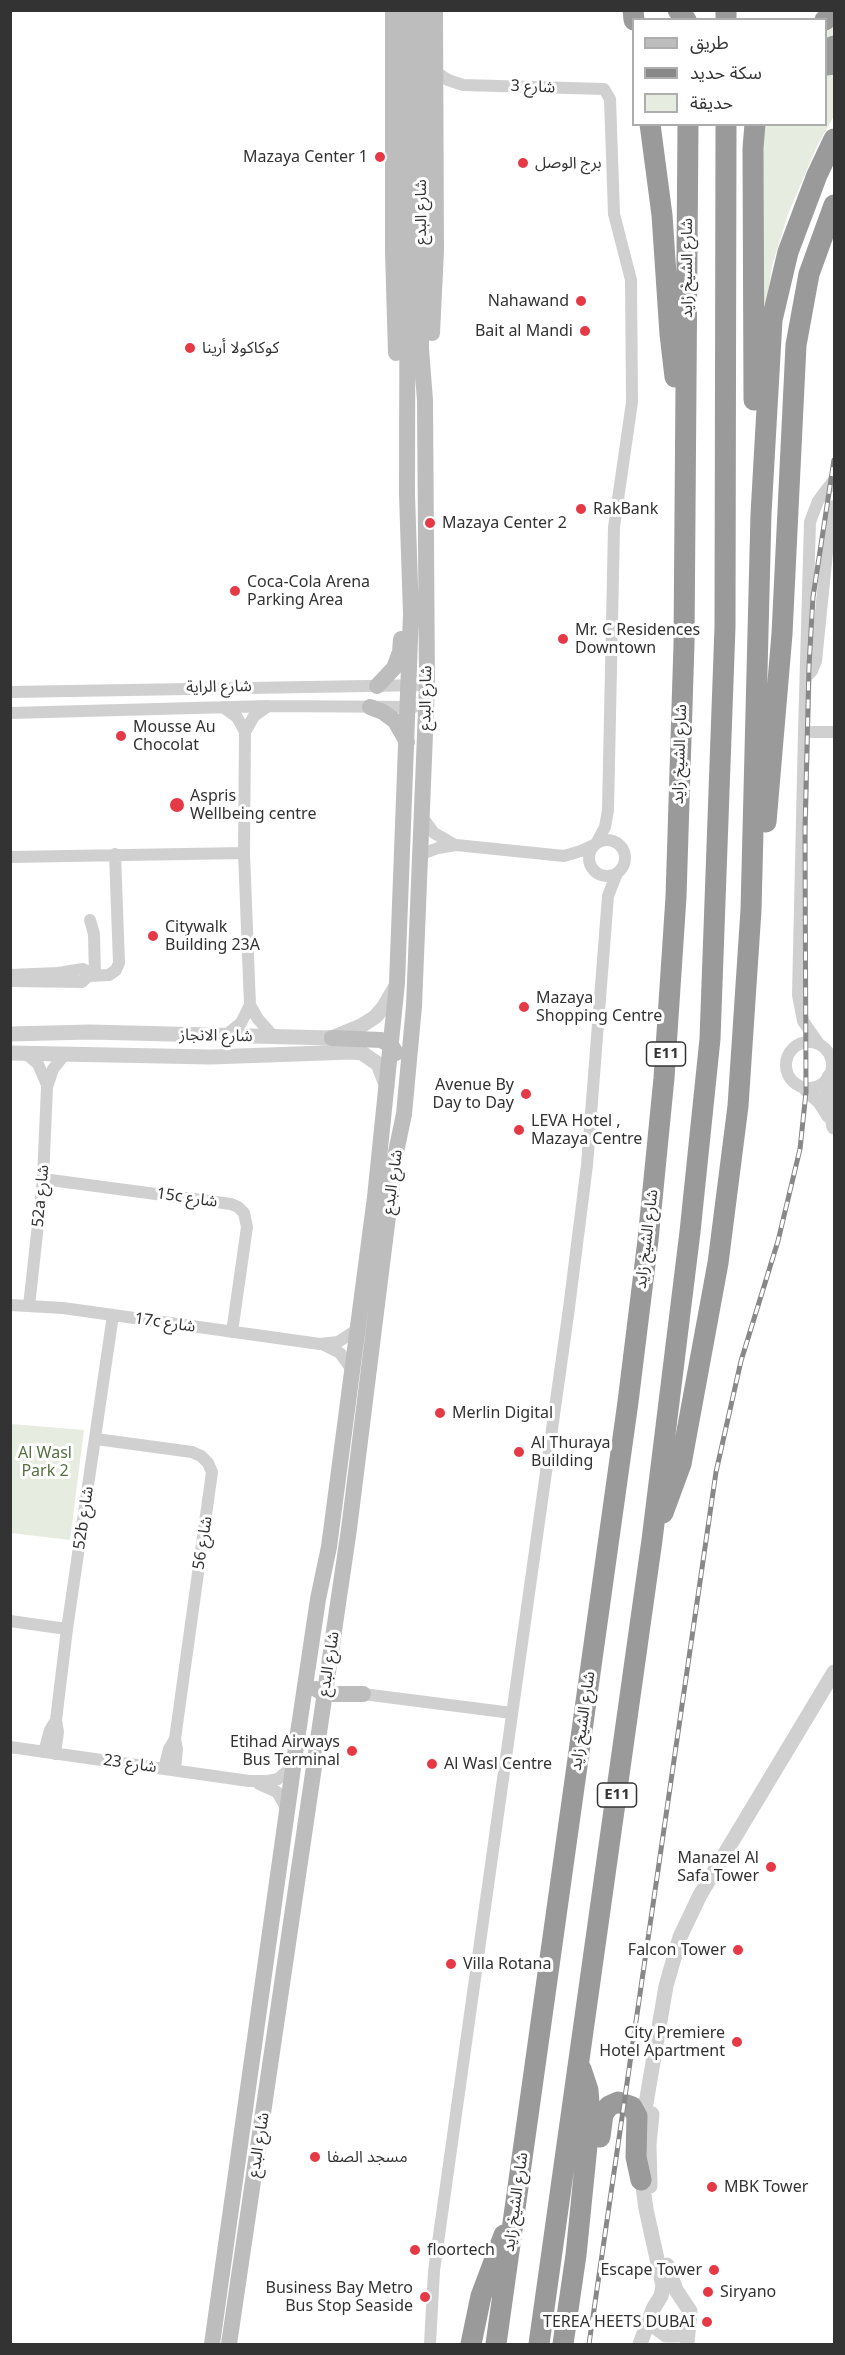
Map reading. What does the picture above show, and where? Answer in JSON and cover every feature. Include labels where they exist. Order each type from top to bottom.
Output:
[{"type":"highway","points":[[650,126],[662,214],[671,350],[685,438]]},
{"type":"highway","name":"شارع الشيخ زايد","points":[[496,2344],[628,1402],[657,1148],[676,897],[684,644],[688,126]]},
{"type":"highway","name":"E11","points":[[539,2344],[652,1540],[690,1232],[711,1015],[725,627],[726,126]]},
{"type":"highway","points":[[755,126],[753,368],[756,491],[761,514]]},
{"type":"highway","points":[[652,1540],[681,1464],[718,1263],[739,1095],[751,910],[761,514],[772,320],[781,274],[817,175],[834,139]]},
{"type":"highway","points":[[803,212],[834,162]]},
{"type":"highway","points":[[751,910],[768,810],[779,680],[792,396],[797,337],[809,274],[834,205]]},
{"type":"highway","points":[[563,2344],[576,2255],[590,2107],[588,2090],[579,2066]]},
{"type":"highway","points":[[576,2255],[595,2186],[603,2114],[613,2103],[628,2104],[637,2116],[636,2157],[641,2180]]},
{"type":"highway","points":[[471,2344],[487,2279],[499,2246],[515,2213]]},
{"type":"main road","points":[[393,10],[394,290],[398,392],[407,419]]},
{"type":"main road","name":"شارع البدع","points":[[212,2344],[318,1599],[329,1546],[358,1329],[397,983],[408,743],[411,614],[407,505],[408,10]]},
{"type":"main road","name":"شارع البدع","points":[[229,2344],[350,1529],[396,1152],[404,1114],[412,1028],[422,854],[427,707],[425,400],[421,338],[422,10]]},
{"type":"main road","points":[[425,400],[430,373],[436,251],[435,10]]},
{"type":"main road","points":[[377,686],[387,678],[397,663],[402,626],[411,614]]},
{"type":"main road","points":[[370,707],[383,712],[395,721],[408,743]]},
{"type":"main road","points":[[332,1038],[375,1039],[391,1045],[399,1058],[394,1132],[396,1152]]},
{"type":"main road","points":[[318,1599],[322,1622],[315,1684],[317,1690],[324,1694],[363,1694]]},
{"type":"main road","points":[[329,1663],[332,1676],[341,1686],[363,1694]]},
{"type":"main road","points":[[238,2155],[245,2158],[248,2164],[243,2201],[248,2217]]},
{"type":"street","name":"شارع 3","points":[[436,72],[462,85],[604,89],[610,100],[614,214],[631,280],[632,393],[629,429],[614,527],[608,810],[605,827],[595,844]]},
{"type":"street","points":[[436,100],[451,89],[462,85]]},
{"type":"street","points":[[834,480],[818,501],[810,522],[798,995],[803,1021],[831,1057],[828,1095],[834,1127]]},
{"type":"street","points":[[806,677],[812,671],[816,660],[830,523],[834,506]]},
{"type":"street","name":"شارع الراية","points":[[10,692],[427,685]]},
{"type":"street","points":[[242,687],[237,698],[222,707],[237,717],[245,732],[244,853],[250,1005],[258,1019],[274,1037]]},
{"type":"street","points":[[245,732],[254,716],[268,706]]},
{"type":"street","name":"شارع الراية","points":[[10,713],[268,706],[427,707]]},
{"type":"street","points":[[804,732],[834,732]]},
{"type":"street","points":[[423,818],[439,837],[456,845]]},
{"type":"street","points":[[422,854],[456,845],[564,855],[611,840],[623,847],[625,861],[609,888],[586,1165],[567,1319],[434,2271],[430,2344]]},
{"type":"street","points":[[595,844],[589,858],[603,887],[607,914]]},
{"type":"street","points":[[10,857],[244,853]]},
{"type":"street","points":[[10,981],[82,982],[92,976],[110,975],[116,970],[119,963],[115,854]]},
{"type":"street","points":[[564,855],[596,872],[608,876],[617,873]]},
{"type":"street","points":[[90,920],[94,934],[92,976]]},
{"type":"street","points":[[10,975],[58,973],[83,969],[92,976]]},
{"type":"street","name":"شارع الانجاز","points":[[10,1034],[90,1032],[332,1038],[361,1026],[375,1017],[383,1008],[397,983]]},
{"type":"street","points":[[225,1036],[241,1023],[250,1005]]},
{"type":"street","points":[[827,1049],[811,1042],[795,1046],[786,1059],[787,1075],[798,1086],[806,1089],[826,1110],[834,1127]]},
{"type":"street","name":"شارع الانجاز","points":[[18,1053],[211,1057],[352,1052],[362,1053],[378,1064],[387,1087]]},
{"type":"street","name":"52a شارع","points":[[18,1053],[32,1058],[43,1071],[47,1087]]},
{"type":"street","name":"52a شارع","points":[[28,1305],[43,1179],[47,1087],[53,1069],[65,1054]]},
{"type":"street","points":[[806,1089],[819,1086],[831,1074]]},
{"type":"street","name":"15c شارع","points":[[43,1179],[231,1204],[238,1207],[247,1220],[247,1227],[232,1332]]},
{"type":"street","name":"17c شارع","points":[[10,1305],[113,1315],[320,1344],[338,1342],[358,1329]]},
{"type":"street","name":"52b شارع","points":[[50,1753],[50,1730],[56,1720],[113,1315]]},
{"type":"street","name":"17c شارع","points":[[320,1344],[340,1353],[352,1370]]},
{"type":"street","name":"شارع 56","points":[[96,1439],[192,1452],[201,1456],[208,1463],[212,1472],[175,1739],[169,1749],[170,1770]]},
{"type":"street","points":[[10,1621],[67,1629]]},
{"type":"street","points":[[640,2344],[662,2291],[662,2281],[641,2180],[642,2129],[674,1953],[694,1907],[834,1672]]},
{"type":"street","points":[[363,1694],[512,1713]]},
{"type":"street","name":"شارع 23","points":[[10,1747],[249,1781],[273,1781],[282,1777],[294,1766]]},
{"type":"street","name":"شارع 23","points":[[249,1781],[277,1792],[288,1812]]},
{"type":"street","points":[[662,2013],[660,2050],[650,2129],[650,2177],[653,2208],[673,2285],[690,2311],[687,2344]]},
{"type":"street","points":[[655,2308],[671,2297],[683,2301]]},
{"type":"street","points":[[655,2308],[654,2326],[670,2338]]},
{"type":"street","points":[[645,2344],[677,2336],[687,2329]]},
{"type":"green space","points":[[834,12],[834,116],[817,146],[788,214],[772,266],[765,312],[761,312],[763,126],[827,126],[827,19]]},
{"type":"green space","name":"Al Wasl Park 2","points":[[11,1424],[84,1430],[70,1540],[11,1533]]},
{"type":"railway","points":[[589,2344],[716,1472],[741,1361],[778,1241],[800,1149],[806,1092],[805,829],[809,666],[813,597],[834,460]]},
{"type":"place","name":"Mazaya Center 1","points":[[380,157]]},
{"type":"place","name":"برج الوصل","points":[[523,163]]},
{"type":"place","name":"Nahawand","points":[[581,301]]},
{"type":"place","name":"Bait al Mandi","points":[[585,331]]},
{"type":"place","name":"كوكاكولا أرينا","points":[[190,348]]},
{"type":"place","name":"RakBank","points":[[581,509]]},
{"type":"place","name":"Mazaya Center 2","points":[[430,523]]},
{"type":"place","name":"Coca-Cola Arena Parking Area","points":[[235,591]]},
{"type":"place","name":"Mr. C Residences Downtown","points":[[563,639]]},
{"type":"place","name":"Mousse Au Chocolat","points":[[121,736]]},
{"type":"place","name":"Aspris Wellbeing centre","points":[[177,805]]},
{"type":"place","name":"Citywalk Building 23A","points":[[153,936]]},
{"type":"place","name":"Mazaya Shopping Centre","points":[[524,1007]]},
{"type":"place","name":"Avenue By Day to Day","points":[[526,1094]]},
{"type":"place","name":"LEVA Hotel , Mazaya Centre","points":[[519,1130]]},
{"type":"place","name":"Merlin Digital","points":[[440,1413]]},
{"type":"place","name":"Al Thuraya Building","points":[[519,1452]]},
{"type":"place","name":"Etihad Airways Bus Terminal","points":[[352,1751]]},
{"type":"place","name":"Al Wasl Centre","points":[[432,1764]]},
{"type":"place","name":"Manazel Al Safa Tower","points":[[771,1867]]},
{"type":"place","name":"Falcon Tower","points":[[738,1950]]},
{"type":"place","name":"Villa Rotana","points":[[451,1964]]},
{"type":"place","name":"City Premiere Hotel Apartment","points":[[737,2042]]},
{"type":"place","name":"مسجد الصفا","points":[[315,2157]]},
{"type":"place","name":"MBK Tower","points":[[712,2187]]},
{"type":"place","name":"floortech","points":[[415,2250]]},
{"type":"place","name":"Escape Tower","points":[[714,2270]]},
{"type":"place","name":"Siryano","points":[[708,2292]]},
{"type":"place","name":"Business Bay Metro Bus Stop Seaside","points":[[425,2297]]},
{"type":"place","name":"TEREA HEETS DUBAI","points":[[707,2322]]}]
